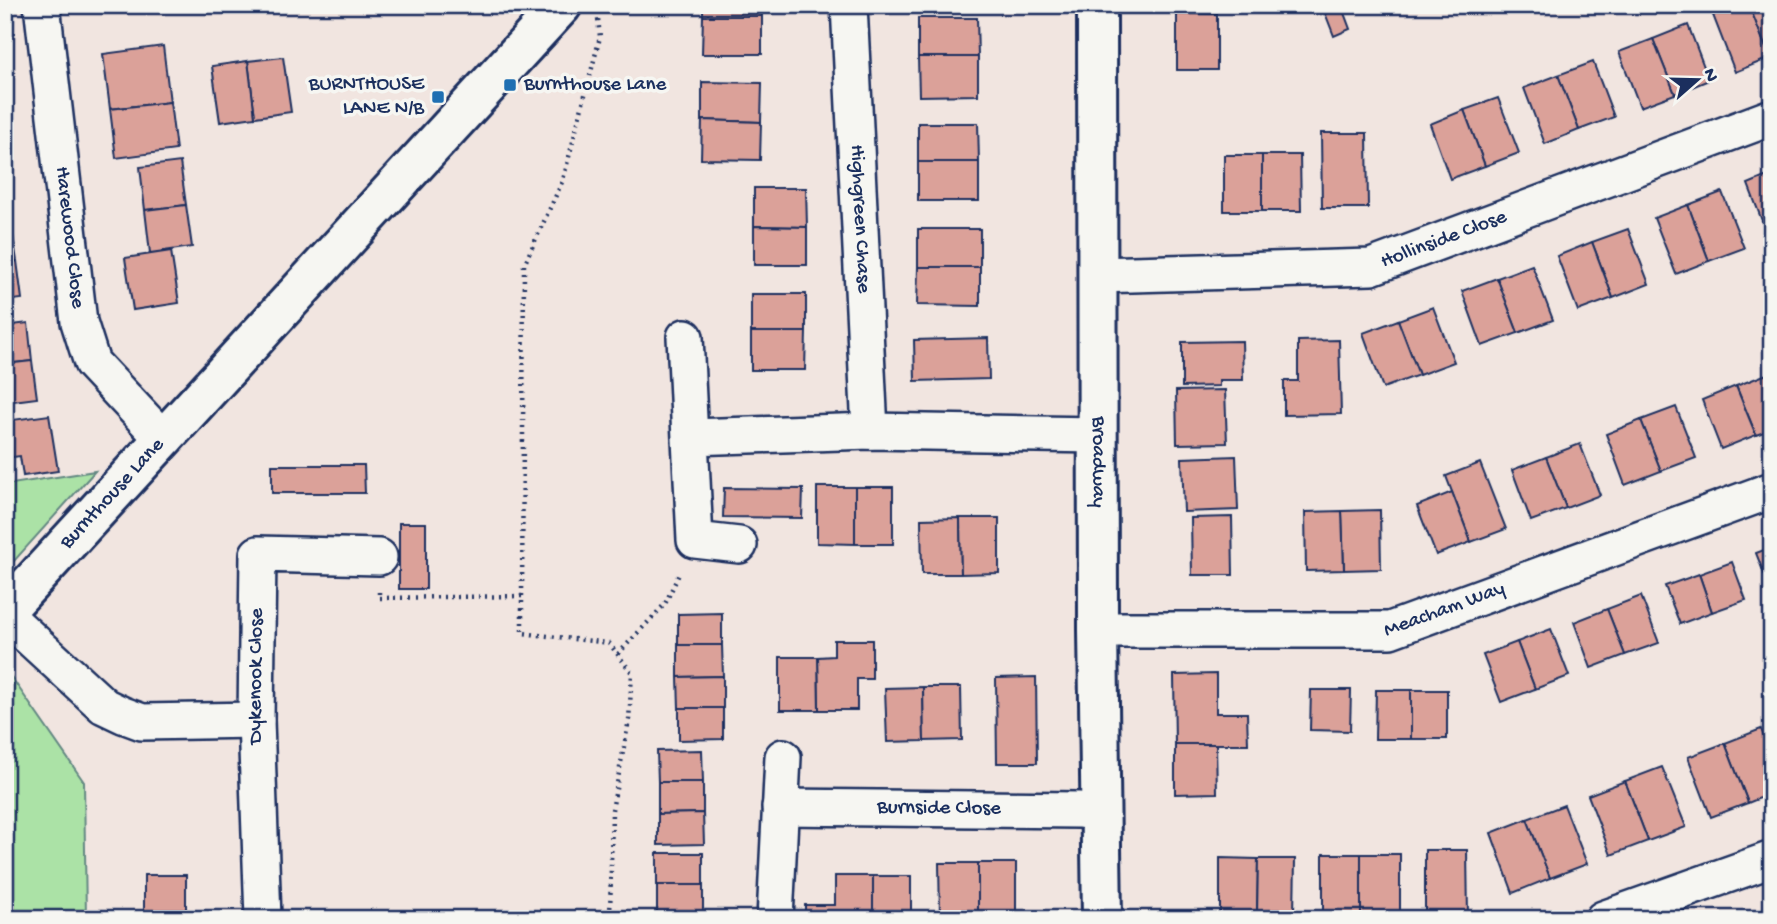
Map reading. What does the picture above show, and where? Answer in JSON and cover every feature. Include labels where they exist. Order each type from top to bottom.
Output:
[{"type":"street","name":"Harewood Close","points":[[42,5],[79,322],[92,363],[152,427],[166,438]]},
{"type":"street","name":"Highgreen Chase","points":[[849,5],[870,431]]},
{"type":"street","name":"Broadway","points":[[1097,5],[1098,630],[1102,919]]},
{"type":"street","name":"Burnthouse Lane","points":[[5,611],[166,438],[579,7]]},
{"type":"street","name":"Hollinside Close","points":[[1097,275],[1371,267],[1772,117]]},
{"type":"street","points":[[685,337],[695,541],[739,545]]},
{"type":"street","points":[[691,438],[870,431],[1098,435]]},
{"type":"street","name":"Meacham Way","points":[[1098,630],[1390,630],[1772,490]]},
{"type":"street","name":"Dykenook Close","points":[[263,919],[256,720],[258,554],[379,557]]},
{"type":"street","points":[[5,611],[17,626],[104,706],[114,711],[142,722],[256,720]]},
{"type":"street","points":[[775,919],[783,757]]},
{"type":"street","name":"Burnside Close","points":[[780,807],[1079,810],[1100,813]]},
{"type":"street","points":[[1604,919],[1772,859]]},
{"type":"path","points":[[579,7],[600,37],[563,180],[524,265],[522,633],[609,643],[632,673],[629,720],[611,810],[610,919]]},
{"type":"path","points":[[618,654],[665,604],[695,541]]},
{"type":"path","points":[[379,557],[379,598],[522,596]]},
{"type":"green space","points":[[95,471],[5,571],[5,485]]},
{"type":"green space","points":[[5,668],[84,782],[86,919],[5,919]]},
{"type":"building","points":[[703,5],[762,5],[762,16],[703,16]]},
{"type":"building","points":[[1177,5],[1217,5],[1217,14],[1177,13]]},
{"type":"building","points":[[1322,5],[1341,5],[1350,29],[1334,36]]},
{"type":"building","points":[[1739,5],[1749,5],[1770,58],[1735,72],[1713,15]]},
{"type":"building","points":[[1749,5],[1772,5],[1772,58],[1770,58]]},
{"type":"building","points":[[1177,13],[1217,14],[1217,70],[1177,70]]},
{"type":"building","points":[[703,16],[762,16],[762,54],[702,54]]},
{"type":"building","points":[[918,18],[977,18],[978,57],[918,57]]},
{"type":"building","points":[[1688,25],[1709,80],[1675,94],[1653,39]]},
{"type":"building","points":[[1653,39],[1675,94],[1640,107],[1619,52]]},
{"type":"building","points":[[163,46],[170,102],[110,109],[103,54]]},
{"type":"building","points":[[283,57],[291,112],[255,117],[248,61]]},
{"type":"building","points":[[918,57],[978,57],[978,95],[919,96]]},
{"type":"building","points":[[248,61],[255,117],[220,122],[212,66]]},
{"type":"building","points":[[1593,62],[1614,117],[1579,130],[1558,75]]},
{"type":"building","points":[[1558,75],[1579,130],[1545,144],[1524,88]]},
{"type":"building","points":[[702,82],[762,83],[761,122],[702,120]]},
{"type":"building","points":[[1498,98],[1519,153],[1485,166],[1464,110]]},
{"type":"building","points":[[170,102],[176,150],[116,158],[110,109]]},
{"type":"building","points":[[1464,110],[1485,166],[1450,179],[1430,124]]},
{"type":"building","points":[[702,120],[761,122],[760,160],[701,159]]},
{"type":"building","points":[[918,123],[978,123],[979,162],[918,162]]},
{"type":"building","points":[[1321,133],[1367,133],[1368,208],[1322,208]]},
{"type":"building","points":[[1224,155],[1262,155],[1262,211],[1224,211]]},
{"type":"building","points":[[1262,155],[1300,155],[1301,211],[1262,211]]},
{"type":"building","points":[[180,162],[186,205],[145,210],[140,167]]},
{"type":"building","points":[[918,162],[979,162],[979,201],[918,201]]},
{"type":"building","points":[[1772,174],[1772,239],[1769,239],[1748,184]]},
{"type":"building","points":[[754,188],[806,188],[807,227],[754,226]]},
{"type":"building","points":[[1722,192],[1744,248],[1709,261],[1688,205]]},
{"type":"building","points":[[186,205],[192,247],[150,253],[145,210]]},
{"type":"building","points":[[1688,205],[1709,261],[1676,274],[1654,218]]},
{"type":"building","points":[[11,223],[17,261],[5,262],[5,224]]},
{"type":"building","points":[[754,226],[807,227],[807,265],[754,265]]},
{"type":"building","points":[[918,229],[980,229],[980,267],[918,267]]},
{"type":"building","points":[[1628,229],[1649,284],[1613,298],[1592,242]]},
{"type":"building","points":[[1592,242],[1613,298],[1578,311],[1557,256]]},
{"type":"building","points":[[171,251],[179,303],[133,310],[125,258]]},
{"type":"building","points":[[17,261],[22,299],[5,301],[5,262]]},
{"type":"building","points":[[1532,265],[1553,320],[1518,333],[1497,278]]},
{"type":"building","points":[[918,267],[980,267],[980,306],[917,305]]},
{"type":"building","points":[[1497,278],[1518,333],[1482,346],[1462,291]]},
{"type":"building","points":[[751,294],[806,294],[806,332],[751,332]]},
{"type":"building","points":[[1433,307],[1454,362],[1419,375],[1398,320]]},
{"type":"building","points":[[1398,320],[1419,375],[1383,388],[1363,333]]},
{"type":"building","points":[[28,323],[32,361],[5,364],[5,326]]},
{"type":"building","points":[[751,332],[806,332],[805,370],[751,370]]},
{"type":"building","points":[[988,338],[989,379],[915,381],[914,340]]},
{"type":"building","points":[[1339,340],[1341,414],[1284,415],[1284,381],[1298,381],[1298,341]]},
{"type":"building","points":[[1242,341],[1243,380],[1219,380],[1219,386],[1182,387],[1182,342]]},
{"type":"building","points":[[32,361],[37,398],[5,402],[5,364]]},
{"type":"building","points":[[1772,372],[1772,429],[1756,435],[1736,386]]},
{"type":"building","points":[[1736,386],[1756,435],[1721,449],[1702,400]]},
{"type":"building","points":[[1225,390],[1227,443],[1177,444],[1176,391]]},
{"type":"building","points":[[1676,407],[1696,458],[1661,471],[1641,420]]},
{"type":"building","points":[[49,415],[58,471],[23,476],[20,456],[5,458],[5,421]]},
{"type":"building","points":[[1641,420],[1661,471],[1625,485],[1606,434]]},
{"type":"building","points":[[1580,444],[1600,495],[1566,508],[1546,457]]},
{"type":"building","points":[[1236,456],[1238,510],[1184,512],[1182,458]]},
{"type":"building","points":[[1546,457],[1566,508],[1531,521],[1512,470]]},
{"type":"building","points":[[1480,463],[1506,529],[1471,542],[1446,476]]},
{"type":"building","points":[[272,465],[364,465],[365,493],[272,493]]},
{"type":"building","points":[[817,487],[855,487],[855,544],[817,543]]},
{"type":"building","points":[[855,487],[893,487],[893,544],[855,544]]},
{"type":"building","points":[[724,488],[803,489],[802,518],[723,517]]},
{"type":"building","points":[[1452,492],[1471,542],[1436,555],[1417,506]]},
{"type":"building","points":[[1380,510],[1381,569],[1344,570],[1342,511]]},
{"type":"building","points":[[1342,511],[1344,570],[1306,571],[1305,512]]},
{"type":"building","points":[[1232,517],[1233,575],[1192,575],[1191,518]]},
{"type":"building","points":[[960,518],[961,574],[922,574],[921,519]]},
{"type":"building","points":[[960,518],[999,518],[999,573],[961,574]]},
{"type":"building","points":[[399,523],[426,523],[426,589],[399,589]]},
{"type":"building","points":[[1772,547],[1772,590],[1771,591],[1756,553]]},
{"type":"building","points":[[1732,562],[1746,600],[1712,612],[1699,574]]},
{"type":"building","points":[[1699,574],[1712,612],[1680,624],[1665,586]]},
{"type":"building","points":[[1641,596],[1659,643],[1625,655],[1607,609]]},
{"type":"building","points":[[1607,609],[1625,655],[1591,668],[1574,622]]},
{"type":"building","points":[[722,613],[722,645],[678,645],[678,614]]},
{"type":"building","points":[[1551,629],[1569,676],[1535,689],[1517,642]]},
{"type":"building","points":[[834,640],[872,640],[872,679],[857,679],[857,710],[819,710],[818,657],[834,656]]},
{"type":"building","points":[[1517,642],[1535,689],[1501,702],[1483,655]]},
{"type":"building","points":[[678,645],[722,645],[723,676],[678,677]]},
{"type":"building","points":[[780,657],[818,657],[819,710],[780,710]]},
{"type":"building","points":[[1216,674],[1216,713],[1247,713],[1248,744],[1175,744],[1174,675]]},
{"type":"building","points":[[723,676],[723,708],[679,708],[678,677]]},
{"type":"building","points":[[1036,677],[1037,763],[997,763],[996,678]]},
{"type":"building","points":[[923,687],[924,741],[887,742],[885,688]]},
{"type":"building","points":[[923,687],[961,687],[962,740],[924,741]]},
{"type":"building","points":[[1311,690],[1351,690],[1350,731],[1310,730]]},
{"type":"building","points":[[1376,690],[1411,690],[1411,739],[1375,739]]},
{"type":"building","points":[[1411,690],[1447,690],[1447,739],[1411,739]]},
{"type":"building","points":[[679,708],[723,708],[723,739],[679,740]]},
{"type":"building","points":[[1761,729],[1772,758],[1772,793],[1748,803],[1725,743]]},
{"type":"building","points":[[1725,743],[1748,803],[1711,817],[1688,757]]},
{"type":"building","points":[[1175,744],[1216,744],[1217,793],[1175,794]]},
{"type":"building","points":[[702,750],[703,782],[658,782],[657,751]]},
{"type":"building","points":[[1662,767],[1686,827],[1648,841],[1625,781]]},
{"type":"building","points":[[1625,781],[1648,841],[1611,855],[1588,795]]},
{"type":"building","points":[[658,782],[703,782],[703,813],[658,814]]},
{"type":"building","points":[[1564,805],[1587,864],[1550,878],[1527,819]]},
{"type":"building","points":[[703,813],[704,844],[658,845],[658,814]]},
{"type":"building","points":[[1527,819],[1550,878],[1513,893],[1491,833]]},
{"type":"building","points":[[1425,850],[1467,850],[1468,918],[1425,919]]},
{"type":"building","points":[[657,853],[703,853],[703,885],[657,885]]},
{"type":"building","points":[[1323,854],[1361,854],[1361,919],[1323,919]]},
{"type":"building","points":[[1361,854],[1400,854],[1400,918],[1361,919]]},
{"type":"building","points":[[1220,858],[1258,859],[1257,914],[1220,913]]},
{"type":"building","points":[[1258,859],[1295,859],[1294,914],[1257,914]]},
{"type":"building","points":[[939,863],[978,863],[978,918],[940,918]]},
{"type":"building","points":[[978,863],[1016,863],[1016,918],[978,918]]},
{"type":"building","points":[[144,875],[186,875],[186,912],[144,912]]},
{"type":"building","points":[[835,876],[873,876],[873,919],[805,919],[805,905],[835,905]]},
{"type":"building","points":[[873,876],[911,876],[911,919],[873,919]]},
{"type":"building","points":[[657,885],[703,885],[703,916],[657,916]]},
{"type":"building","points":[[144,912],[186,912],[186,919],[144,919]]},
{"type":"building","points":[[657,916],[703,916],[703,919],[657,919]]},
{"type":"place","name":"Burnthouse Lane","points":[[510,85]]},
{"type":"place","name":"BURNTHOUSE LANE N/B","points":[[438,97]]}]
